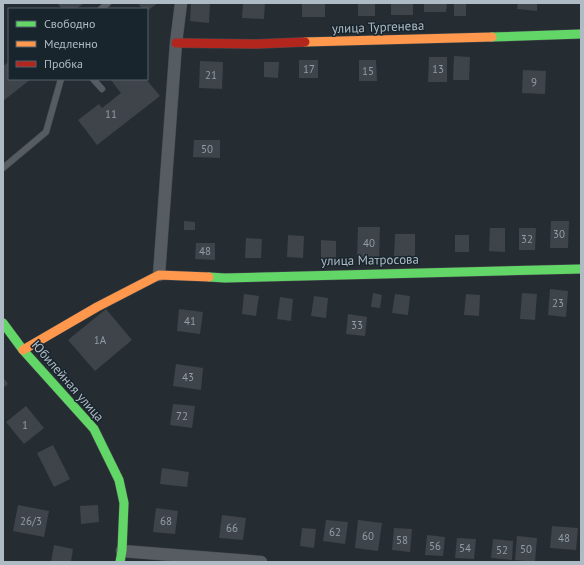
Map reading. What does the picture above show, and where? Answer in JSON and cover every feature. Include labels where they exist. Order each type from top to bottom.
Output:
[{"type":"street","points":[[159,276],[176,43],[181,3]]},
{"type":"street","name":"улица Тургенева","points":[[176,43],[256,44],[581,34]]},
{"type":"street","name":"улица Матросова","points":[[24,350],[97,307],[159,276],[225,278],[581,269]]},
{"type":"street","name":"Юбилейная улица","points":[[3,323],[24,350],[94,429],[119,480],[124,503],[121,556]]},
{"type":"street","points":[[121,556],[261,562]]},
{"type":"lane","points":[[3,168],[46,132],[61,80]]},
{"type":"lane","points":[[94,80],[102,89]]},
{"type":"building","points":[[57,3],[84,3],[77,8],[61,8]]},
{"type":"building","points":[[138,3],[158,3],[148,10],[148,8],[141,8]]},
{"type":"building","points":[[191,3],[210,3],[209,23],[190,21]]},
{"type":"building","points":[[243,3],[265,3],[264,19],[242,18]]},
{"type":"building","points":[[302,3],[325,3],[325,17],[302,17]]},
{"type":"building","points":[[358,3],[375,3],[375,16],[358,16]]},
{"type":"building","points":[[391,3],[413,3],[413,15],[391,15]]},
{"type":"building","points":[[424,3],[447,3],[446,12],[424,12]]},
{"type":"building","points":[[454,3],[466,3],[466,16],[454,16]]},
{"type":"building","points":[[518,3],[537,3],[537,11],[517,9]]},
{"type":"building","points":[[454,56],[470,57],[469,80],[453,80]]},
{"type":"building","points":[[429,57],[447,57],[447,82],[428,82]]},
{"type":"building","points":[[299,60],[318,60],[318,78],[299,78]]},
{"type":"building","points":[[359,60],[376,60],[377,81],[359,81]]},
{"type":"building","points":[[200,61],[223,62],[222,89],[199,88]]},
{"type":"building","points":[[264,62],[279,62],[278,78],[264,77]]},
{"type":"building","points":[[8,63],[8,80],[30,80],[3,101],[3,66]]},
{"type":"building","points":[[523,70],[546,71],[545,94],[522,93]]},
{"type":"building","points":[[111,80],[147,80],[160,96],[97,145],[78,120],[99,104],[102,108],[121,93]]},
{"type":"building","points":[[194,140],[220,140],[220,158],[193,157]]},
{"type":"building","points":[[184,221],[195,222],[195,230],[184,230]]},
{"type":"building","points":[[551,221],[569,221],[568,248],[550,248]]},
{"type":"building","points":[[358,227],[380,227],[379,259],[357,258]]},
{"type":"building","points":[[490,228],[505,228],[505,252],[489,251]]},
{"type":"building","points":[[519,228],[536,228],[535,250],[519,250]]},
{"type":"building","points":[[395,234],[415,234],[415,257],[394,256]]},
{"type":"building","points":[[288,235],[304,236],[303,258],[287,257]]},
{"type":"building","points":[[455,235],[469,235],[469,252],[455,252]]},
{"type":"building","points":[[246,238],[262,239],[261,258],[245,258]]},
{"type":"building","points":[[321,240],[336,241],[336,258],[321,258]]},
{"type":"building","points":[[196,243],[215,243],[215,260],[195,259]]},
{"type":"building","points":[[550,289],[568,291],[566,317],[548,315]]},
{"type":"building","points":[[373,293],[382,295],[380,308],[371,307]]},
{"type":"building","points":[[522,293],[537,294],[535,320],[520,319]]},
{"type":"building","points":[[244,294],[259,296],[256,316],[242,314]]},
{"type":"building","points":[[395,294],[410,296],[408,315],[392,313]]},
{"type":"building","points":[[466,294],[480,295],[479,316],[464,315]]},
{"type":"building","points":[[314,296],[328,298],[326,318],[311,316]]},
{"type":"building","points":[[280,297],[293,299],[291,321],[277,319]]},
{"type":"building","points":[[106,309],[132,340],[95,371],[68,340]]},
{"type":"building","points":[[179,309],[203,312],[200,334],[177,331]]},
{"type":"building","points":[[348,314],[367,317],[365,336],[346,334]]},
{"type":"building","points":[[176,364],[203,368],[201,390],[173,386]]},
{"type":"building","points":[[3,377],[8,384],[3,388]]},
{"type":"building","points":[[173,404],[195,406],[192,428],[170,425]]},
{"type":"building","points":[[26,406],[44,428],[24,444],[6,422]]},
{"type":"building","points":[[53,445],[70,479],[54,487],[37,453]]},
{"type":"building","points":[[162,468],[189,472],[187,487],[160,484]]},
{"type":"building","points":[[18,505],[49,511],[44,537],[13,531]]},
{"type":"building","points":[[98,505],[99,522],[81,524],[80,506]]},
{"type":"building","points":[[156,508],[178,511],[175,534],[153,532]]},
{"type":"building","points":[[222,515],[246,518],[243,540],[219,538]]},
{"type":"building","points":[[326,520],[348,522],[345,544],[323,541]]},
{"type":"building","points":[[358,520],[382,523],[378,551],[355,548]]},
{"type":"building","points":[[552,526],[578,528],[576,550],[550,548]]},
{"type":"building","points":[[302,528],[316,529],[314,548],[300,546]]},
{"type":"building","points":[[394,528],[412,529],[410,552],[392,550]]},
{"type":"building","points":[[427,535],[445,537],[443,556],[425,555]]},
{"type":"building","points":[[517,536],[537,538],[535,562],[515,560]]},
{"type":"building","points":[[457,538],[476,539],[474,559],[455,558]]},
{"type":"building","points":[[493,539],[513,541],[512,560],[491,558]]},
{"type":"building","points":[[54,545],[73,549],[71,562],[51,562]]},
{"type":"traffic: fast","points":[[492,37],[581,34]]},
{"type":"traffic: fast","points":[[209,277],[225,278],[581,269]]},
{"type":"traffic: fast","points":[[3,323],[23,350],[94,429],[119,480],[124,503],[122,551],[120,562]]},
{"type":"traffic: slow","points":[[305,42],[492,37]]},
{"type":"traffic: slow","points":[[23,350],[97,307],[159,275],[209,277]]},
{"type":"traffic: jam","points":[[176,43],[256,44],[305,42]]}]
